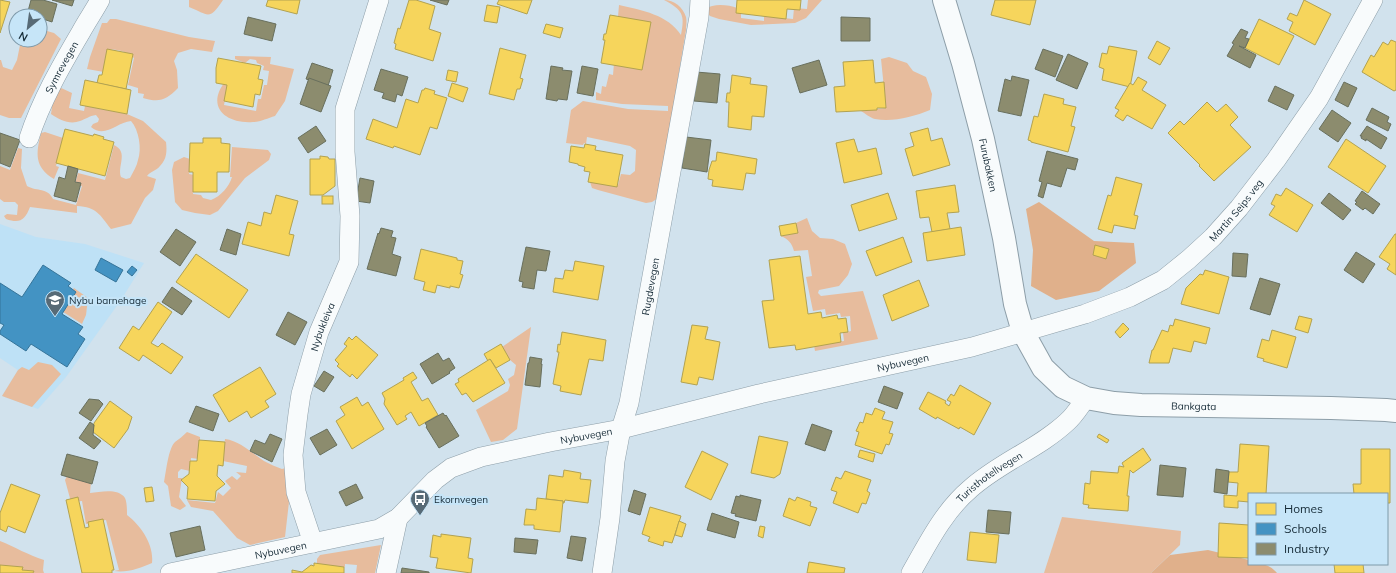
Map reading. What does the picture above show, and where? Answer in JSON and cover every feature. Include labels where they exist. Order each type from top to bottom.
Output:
[{"type":"street","name":"Symrevegen","points":[[29,138],[36,117],[53,83],[100,0]]},
{"type":"street","name":"Nybukleiva","points":[[313,543],[296,492],[293,455],[301,394],[319,332],[349,262],[350,216],[345,152],[346,109],[379,0]]},
{"type":"street","name":"Rugdevegen","points":[[602,573],[610,518],[615,461],[621,429],[629,403],[699,17],[700,0]]},
{"type":"street","name":"Furubakken","points":[[944,0],[963,63],[983,139],[1015,304],[1023,332]]},
{"type":"street","name":"Martin Seips veg","points":[[1023,332],[1085,314],[1130,297],[1163,280],[1213,237],[1239,208],[1276,160],[1319,98],[1374,0]]},
{"type":"street","name":"Nybuvegen","points":[[170,573],[379,529],[398,518],[435,480],[451,468],[481,457],[621,429],[759,394],[972,347],[1023,332]]},
{"type":"street","name":"Bankgata","points":[[1023,332],[1043,368],[1063,387],[1086,398],[1114,404],[1331,408],[1396,411]]},
{"type":"street","name":"Turisthotellvegen","points":[[911,573],[931,538],[960,498],[998,467],[1044,440],[1066,422],[1086,398]]},
{"type":"street","points":[[386,573],[398,518]]},
{"type":"shaded area","points":[[189,0],[223,0],[215,11],[211,14],[205,14],[189,7]]},
{"type":"shaded area","points":[[664,0],[675,3],[683,10],[686,19],[686,30],[658,198],[652,202],[646,203],[592,188],[589,179],[618,185],[621,174],[630,175],[635,171],[636,150],[630,146],[587,137],[586,144],[584,143],[583,145],[566,143],[571,110],[583,101],[628,109],[668,111],[668,106],[622,104],[596,100],[596,92],[601,94],[602,86],[606,87],[609,74],[613,75],[619,5],[654,14],[676,28],[681,35],[683,22],[681,14],[679,10]]},
{"type":"shaded area","points":[[808,0],[822,0],[806,18],[795,23],[751,25],[719,19],[710,16],[706,12],[706,9],[709,7],[726,5],[737,8],[741,13],[741,18],[764,21],[764,16],[793,19],[794,8],[807,9]]},
{"type":"shaded area","points":[[110,19],[116,19],[189,37],[215,41],[212,52],[191,49],[178,53],[174,61],[177,70],[178,88],[170,95],[166,98],[158,100],[143,98],[144,94],[138,93],[138,88],[128,85],[134,58],[125,52],[108,50],[104,72],[87,69],[102,23],[107,23]]},
{"type":"shaded area","points":[[48,31],[54,33],[61,39],[21,118],[9,118],[0,115],[0,60],[3,67],[12,70],[17,60],[19,48],[48,48]]},
{"type":"shaded area","points":[[235,56],[271,57],[270,64],[294,69],[285,101],[275,116],[253,122],[244,122],[228,117],[222,113],[218,107],[217,100],[219,92],[224,83],[228,84],[224,105],[256,111],[258,99],[261,99],[264,85],[267,85],[269,71],[263,70],[264,66],[257,63],[256,60],[250,59],[245,63],[235,59]]},
{"type":"shaded area","points":[[889,57],[907,63],[913,71],[926,77],[932,94],[930,110],[910,117],[889,120],[869,117],[861,111],[886,108],[881,59]]},
{"type":"shaded area","points":[[59,87],[72,93],[69,108],[84,111],[85,106],[80,105],[127,114],[143,121],[166,142],[164,161],[158,168],[147,176],[156,179],[153,190],[145,198],[131,224],[111,229],[101,216],[94,210],[77,206],[77,213],[30,207],[24,218],[21,220],[15,221],[6,219],[4,216],[7,214],[17,215],[18,205],[15,202],[4,202],[0,199],[0,166],[10,170],[18,148],[22,149],[21,168],[27,186],[45,191],[51,195],[53,199],[76,205],[82,186],[75,184],[78,173],[105,180],[114,145],[121,151],[122,155],[121,177],[126,179],[130,178],[136,167],[140,145],[138,134],[131,121],[106,131],[101,131],[91,127],[93,124],[98,122],[99,119],[96,115],[76,122],[61,120],[51,114],[52,107],[50,104]]},
{"type":"shaded area","points":[[45,132],[63,138],[56,166],[59,167],[54,179],[43,170],[38,159],[38,147],[41,133]]},
{"type":"shaded area","points":[[232,147],[268,150],[271,154],[269,160],[245,178],[218,211],[210,215],[182,210],[175,202],[172,170],[174,162],[184,157],[190,159],[189,174],[194,175],[193,194],[201,195],[203,198],[211,200],[221,194],[231,181]]},
{"type":"shaded area","points":[[1039,202],[1094,241],[1134,243],[1136,263],[1099,291],[1056,300],[1031,286],[1033,250],[1026,209]]},
{"type":"shaded area","points":[[807,218],[812,231],[820,238],[833,239],[845,244],[852,264],[848,275],[839,286],[819,290],[818,293],[821,296],[863,291],[878,339],[815,351],[814,345],[844,341],[843,333],[851,331],[850,316],[841,317],[840,313],[826,315],[825,309],[813,311],[806,277],[812,276],[808,250],[794,251],[786,238],[781,236],[798,233],[796,223]]},
{"type":"shaded area","name":"Nybu barnehage","points":[[0,224],[36,237],[85,244],[144,263],[121,300],[66,377],[38,409],[2,396],[18,370],[0,358]]},
{"type":"shaded area","points":[[74,288],[88,298],[86,315],[82,324],[60,310]]},
{"type":"shaded area","points":[[531,327],[517,429],[503,440],[491,442],[476,410],[508,391],[510,385],[508,379],[514,375],[516,365],[510,360],[502,347]]},
{"type":"shaded area","points":[[38,362],[52,365],[61,374],[32,407],[2,396],[18,370],[22,367],[29,370]]},
{"type":"shaded area","points":[[187,432],[200,437],[199,459],[191,458],[190,471],[181,469],[178,472],[178,478],[182,478],[179,497],[186,506],[180,510],[171,506],[168,486],[164,482],[169,455],[173,445]]},
{"type":"shaded area","points":[[225,439],[236,442],[264,461],[275,466],[282,469],[289,467],[290,493],[285,537],[250,545],[237,538],[213,511],[191,507],[187,500],[215,503],[218,492],[223,496],[231,488],[225,481],[232,476],[237,480],[241,476],[236,472],[246,473],[247,466],[223,461]]},
{"type":"shaded area","points":[[67,476],[91,482],[90,493],[114,492],[125,498],[127,504],[127,515],[142,530],[149,542],[152,563],[129,571],[114,571],[119,570],[106,520],[86,524],[82,501],[71,502],[65,480]]},
{"type":"shaded area","points":[[1062,517],[1181,531],[1180,545],[1151,573],[1044,573]]},
{"type":"shaded area","points":[[0,541],[44,560],[44,573],[0,573]]},
{"type":"shaded area","points":[[381,545],[375,573],[356,573],[357,565],[345,564],[345,567],[317,564],[317,559],[320,555]]},
{"type":"shaded area","points":[[1208,550],[1248,560],[1248,565],[1264,565],[1271,567],[1277,573],[1151,573],[1170,555]]},
{"type":"building: Homes","points":[[0,0],[10,2],[0,33]]},
{"type":"building: Homes","points":[[268,0],[300,0],[297,14],[266,6]]},
{"type":"building: Homes","points":[[409,0],[416,0],[435,6],[429,29],[441,33],[433,61],[395,49],[396,44],[394,43],[398,28],[400,29]]},
{"type":"building: Homes","points":[[499,0],[532,0],[527,14],[497,4]]},
{"type":"building: Homes","points":[[737,0],[801,0],[800,10],[787,9],[786,19],[736,13]]},
{"type":"building: Homes","points":[[995,0],[1036,0],[1030,25],[991,15]]},
{"type":"building: Homes","points":[[1304,0],[1331,14],[1315,45],[1289,31],[1293,22],[1287,19],[1290,13],[1297,16]]},
{"type":"building: Homes","points":[[487,5],[500,7],[497,23],[484,21]]},
{"type":"building: Homes","points":[[610,15],[651,22],[642,70],[601,63],[605,40],[603,40],[604,34],[606,34]]},
{"type":"building: Homes","points":[[1259,19],[1294,36],[1279,65],[1245,48]]},
{"type":"building: Homes","points":[[546,24],[563,28],[560,38],[543,33]]},
{"type":"building: Homes","points":[[1391,40],[1396,42],[1396,90],[1394,91],[1362,72],[1371,55],[1374,57],[1383,42],[1388,45]]},
{"type":"building: Homes","points":[[1157,41],[1170,48],[1160,65],[1148,58]]},
{"type":"building: Homes","points":[[1109,46],[1137,51],[1130,87],[1102,80],[1104,69],[1099,67],[1102,53],[1107,54]]},
{"type":"building: Homes","points":[[500,48],[526,55],[520,78],[523,79],[520,89],[517,89],[514,100],[489,94]]},
{"type":"building: Homes","points":[[107,49],[133,54],[126,89],[97,83],[99,75],[102,75]]},
{"type":"building: Homes","points":[[218,58],[261,66],[258,79],[263,80],[260,95],[255,94],[253,107],[224,101],[227,85],[216,83]]},
{"type":"building: Homes","points":[[873,60],[875,83],[884,82],[886,108],[877,108],[877,110],[836,112],[834,87],[845,86],[843,62]]},
{"type":"building: Homes","points":[[448,70],[458,72],[456,82],[446,80]]},
{"type":"building: Homes","points":[[732,75],[751,78],[750,84],[767,86],[764,117],[752,116],[751,130],[728,127],[729,102],[726,102],[727,93],[730,93]]},
{"type":"building: Homes","points":[[1138,77],[1147,82],[1142,90],[1166,105],[1152,129],[1127,115],[1123,121],[1115,116],[1119,110],[1115,108],[1130,83],[1133,85]]},
{"type":"building: Homes","points":[[85,80],[131,90],[127,114],[80,105]]},
{"type":"building: Homes","points":[[452,83],[468,88],[463,102],[448,96]]},
{"type":"building: Homes","points":[[425,88],[435,91],[434,94],[447,98],[437,129],[430,127],[420,155],[394,146],[393,148],[366,139],[373,119],[397,128],[406,99],[418,103],[422,90]]},
{"type":"building: Homes","points":[[1044,94],[1064,99],[1063,104],[1076,107],[1071,126],[1075,127],[1068,152],[1028,140],[1034,116],[1038,117]]},
{"type":"building: Homes","points":[[1207,102],[1217,112],[1226,104],[1238,117],[1230,125],[1251,147],[1214,181],[1168,133],[1180,121],[1184,125]]},
{"type":"building: Homes","points":[[928,128],[931,141],[942,138],[950,165],[913,176],[905,149],[914,146],[910,133]]},
{"type":"building: Homes","points":[[65,129],[93,136],[94,134],[104,137],[103,139],[114,142],[105,176],[56,163]]},
{"type":"building: Homes","points":[[203,138],[221,138],[221,143],[230,144],[229,172],[217,172],[217,192],[193,192],[193,172],[189,172],[190,143],[203,143]]},
{"type":"building: Homes","points":[[854,139],[858,152],[876,148],[882,174],[844,183],[836,143]]},
{"type":"building: Homes","points":[[1346,139],[1386,166],[1368,193],[1328,167]]},
{"type":"building: Homes","points":[[585,144],[596,146],[595,150],[623,155],[617,187],[588,182],[590,172],[584,171],[585,167],[569,162],[571,146],[584,148]]},
{"type":"building: Homes","points":[[717,152],[757,159],[755,174],[746,173],[743,190],[712,186],[713,180],[708,179],[709,170],[712,161],[716,161]]},
{"type":"building: Homes","points":[[320,156],[335,159],[335,186],[323,195],[310,195],[310,159],[320,159]]},
{"type":"building: Homes","points":[[1116,177],[1142,184],[1134,215],[1138,216],[1135,229],[1114,225],[1112,233],[1098,229],[1108,195],[1111,196]]},
{"type":"building: Homes","points":[[955,185],[959,212],[947,213],[950,229],[932,232],[929,217],[920,218],[916,191]]},
{"type":"building: Homes","points":[[1286,188],[1313,205],[1297,232],[1269,215],[1275,206],[1271,204],[1276,194],[1281,196]]},
{"type":"building: Homes","points":[[888,193],[897,219],[859,231],[851,205]]},
{"type":"building: Homes","points":[[276,195],[298,201],[289,234],[294,235],[289,256],[242,244],[248,222],[261,226],[264,212],[271,214]]},
{"type":"building: Homes","points":[[322,196],[333,196],[333,204],[322,204]]},
{"type":"building: Homes","points":[[796,223],[798,233],[781,236],[779,226]]},
{"type":"building: Homes","points":[[961,227],[965,255],[927,261],[923,233]]},
{"type":"building: Homes","points":[[1395,234],[1396,275],[1387,269],[1390,264],[1379,257]]},
{"type":"building: Homes","points":[[903,237],[912,262],[876,276],[866,251]]},
{"type":"building: Homes","points":[[1095,245],[1109,249],[1106,259],[1093,255]]},
{"type":"building: Homes","points":[[421,249],[457,258],[457,260],[463,261],[460,274],[463,275],[459,288],[450,286],[450,288],[437,285],[435,293],[423,290],[425,282],[414,279]]},
{"type":"building: Homes","points":[[196,254],[248,290],[229,318],[176,282]]},
{"type":"building: Homes","points":[[800,256],[808,314],[821,312],[822,318],[837,315],[838,319],[846,318],[848,332],[840,333],[841,342],[796,350],[795,345],[769,348],[762,301],[774,300],[769,260]]},
{"type":"building: Homes","points":[[575,261],[604,266],[598,300],[553,292],[555,278],[563,279],[565,270],[573,271]]},
{"type":"building: Homes","points":[[1205,270],[1229,277],[1219,314],[1181,304],[1186,288],[1200,274],[1203,275]]},
{"type":"building: Homes","points":[[919,280],[929,306],[892,321],[883,295]]},
{"type":"building: Homes","points":[[158,302],[172,312],[151,343],[158,347],[162,343],[183,357],[171,374],[143,355],[139,361],[119,348],[133,326],[139,330]]},
{"type":"building: Homes","points":[[1299,316],[1312,319],[1308,333],[1295,329]]},
{"type":"building: Homes","points":[[1175,319],[1210,328],[1206,344],[1194,341],[1191,352],[1173,348],[1169,363],[1149,363],[1152,350],[1162,330],[1168,332],[1170,325],[1173,326]]},
{"type":"building: Homes","points":[[1123,323],[1129,329],[1120,338],[1115,332]]},
{"type":"building: Homes","points":[[692,325],[708,327],[705,339],[720,342],[713,380],[699,377],[697,385],[681,382]]},
{"type":"building: Homes","points":[[1272,330],[1296,337],[1287,368],[1263,361],[1264,359],[1257,357],[1262,339],[1269,341]]},
{"type":"building: Homes","points":[[562,332],[606,340],[603,361],[589,359],[581,395],[560,391],[561,386],[553,384],[559,352],[557,352],[558,344],[560,345]]},
{"type":"building: Homes","points":[[356,336],[378,355],[357,379],[352,374],[350,377],[337,366],[339,364],[335,360],[347,346],[344,344],[349,337],[352,340]]},
{"type":"building: Homes","points":[[501,344],[510,360],[496,368],[490,359],[488,361],[484,354]]},
{"type":"building: Homes","points":[[490,359],[505,383],[473,402],[466,393],[462,395],[455,384],[459,382],[458,379]]},
{"type":"building: Homes","points":[[260,367],[276,394],[265,401],[269,407],[251,418],[247,411],[229,422],[213,395]]},
{"type":"building: Homes","points":[[413,372],[417,378],[411,382],[422,401],[428,398],[438,415],[419,426],[411,412],[405,416],[407,419],[397,425],[384,404],[385,399],[382,393],[404,380],[403,378]]},
{"type":"building: Homes","points":[[960,385],[991,403],[974,435],[937,417],[936,419],[919,409],[928,392],[946,401],[945,403],[949,406],[951,402],[947,400],[951,394],[954,396]]},
{"type":"building: Homes","points":[[357,397],[362,406],[368,402],[384,429],[352,449],[336,421],[345,415],[340,407]]},
{"type":"building: Homes","points":[[110,401],[132,417],[128,429],[114,448],[93,432],[94,423]]},
{"type":"building: Homes","points":[[875,408],[885,412],[882,419],[893,422],[889,433],[893,434],[889,445],[886,444],[882,454],[855,445],[859,432],[856,431],[860,422],[863,423],[866,413],[872,415]]},
{"type":"building: Homes","points":[[1099,434],[1109,440],[1107,443],[1097,437]]},
{"type":"building: Homes","points":[[759,436],[788,442],[780,474],[774,478],[751,473]]},
{"type":"building: Homes","points":[[199,440],[225,442],[223,466],[218,465],[217,476],[225,484],[216,491],[215,501],[187,499],[188,487],[181,480],[189,474],[190,461],[197,461]]},
{"type":"building: Homes","points":[[1240,444],[1269,446],[1266,493],[1248,493],[1248,502],[1238,501],[1238,508],[1224,507],[1224,495],[1237,496],[1238,483],[1228,482],[1229,472],[1238,472]]},
{"type":"building: Homes","points":[[1143,448],[1151,460],[1133,473],[1130,470],[1127,496],[1129,496],[1128,511],[1088,508],[1089,505],[1083,504],[1085,483],[1090,484],[1091,471],[1118,473],[1119,466],[1124,467],[1122,463]]},
{"type":"building: Homes","points":[[1361,449],[1390,449],[1390,503],[1388,503],[1388,493],[1354,493],[1353,484],[1361,484]]},
{"type":"building: Homes","points":[[860,450],[875,454],[873,462],[858,457]]},
{"type":"building: Homes","points":[[702,451],[728,464],[711,500],[685,487]]},
{"type":"building: Homes","points":[[564,470],[581,473],[580,479],[591,480],[588,503],[565,500],[563,503],[563,501],[546,499],[549,475],[563,477]]},
{"type":"building: Homes","points":[[845,471],[871,480],[867,491],[870,493],[866,504],[862,503],[858,513],[833,503],[837,492],[831,490],[836,477],[841,479]]},
{"type":"building: Homes","points":[[11,484],[40,495],[25,533],[8,526],[6,532],[0,529],[0,513]]},
{"type":"building: Homes","points":[[152,487],[154,501],[146,502],[144,488]]},
{"type":"building: Homes","points":[[78,497],[85,528],[89,527],[88,522],[103,519],[114,570],[112,570],[112,573],[82,573],[66,500]]},
{"type":"building: Homes","points":[[797,497],[811,502],[810,506],[817,508],[810,526],[783,516],[789,498],[795,501]]},
{"type":"building: Homes","points":[[537,498],[563,501],[560,532],[534,529],[534,525],[524,525],[526,509],[536,510]]},
{"type":"building: Homes","points":[[650,507],[681,516],[672,543],[664,541],[663,546],[648,541],[650,537],[642,534]]},
{"type":"building: Homes","points":[[679,521],[686,524],[682,537],[675,535]]},
{"type":"building: Homes","points":[[1219,523],[1248,525],[1248,558],[1218,557]]},
{"type":"building: Homes","points":[[760,526],[765,527],[763,538],[758,536]]},
{"type":"building: Homes","points":[[970,532],[999,535],[996,563],[967,560]]},
{"type":"building: Homes","points":[[441,534],[471,538],[468,558],[473,559],[471,573],[436,568],[438,558],[430,557],[433,535],[441,537]]},
{"type":"building: Homes","points":[[809,562],[845,568],[844,573],[807,573]]},
{"type":"building: Homes","points":[[314,563],[344,567],[344,573],[292,573],[292,570],[302,572],[311,565],[314,566]]},
{"type":"building: Homes","points":[[0,565],[23,567],[22,570],[34,571],[33,573],[0,573]]},
{"type":"building: Homes","points":[[1334,565],[1363,565],[1364,573],[1335,573]]},
{"type":"building: Schools","points":[[101,258],[123,270],[116,282],[95,270]]},
{"type":"building: Schools","points":[[43,265],[71,283],[68,286],[76,292],[62,314],[83,327],[78,334],[85,339],[67,367],[31,344],[26,351],[0,334],[0,331],[4,325],[0,323],[0,283],[22,297]]},
{"type":"building: Schools","points":[[132,266],[137,270],[132,276],[127,272]]},
{"type":"building: Industry","points":[[31,0],[43,0],[57,4],[52,22],[48,21],[48,8],[29,8]]},
{"type":"building: Industry","points":[[52,0],[74,0],[72,6]]},
{"type":"building: Industry","points":[[430,0],[449,0],[447,5]]},
{"type":"building: Industry","points":[[248,17],[276,24],[272,41],[244,34]]},
{"type":"building: Industry","points":[[841,17],[870,18],[870,41],[841,41]]},
{"type":"building: Industry","points":[[1241,29],[1248,32],[1245,38],[1249,39],[1245,48],[1239,46],[1256,55],[1250,68],[1227,56],[1234,44],[1232,43]]},
{"type":"building: Industry","points":[[1043,49],[1063,56],[1055,77],[1035,69]]},
{"type":"building: Industry","points":[[1068,54],[1088,63],[1077,89],[1056,80]]},
{"type":"building: Industry","points":[[819,60],[827,85],[800,93],[792,68]]},
{"type":"building: Industry","points":[[312,63],[333,70],[328,86],[306,79]]},
{"type":"building: Industry","points":[[551,66],[563,68],[562,70],[572,71],[567,100],[558,99],[557,101],[546,99]]},
{"type":"building: Industry","points":[[582,66],[598,69],[593,96],[577,93]]},
{"type":"building: Industry","points":[[381,69],[408,77],[402,96],[397,94],[395,102],[382,98],[384,93],[374,90]]},
{"type":"building: Industry","points":[[696,72],[720,74],[717,103],[694,101]]},
{"type":"building: Industry","points":[[1012,76],[1029,80],[1021,116],[998,111],[1005,79],[1011,81]]},
{"type":"building: Industry","points":[[309,78],[331,86],[321,112],[300,104]]},
{"type":"building: Industry","points":[[1344,82],[1357,88],[1348,107],[1335,100]]},
{"type":"building: Industry","points":[[1275,86],[1294,95],[1287,110],[1268,101]]},
{"type":"building: Industry","points":[[1372,108],[1389,117],[1387,122],[1391,124],[1388,131],[1366,120]]},
{"type":"building: Industry","points":[[1332,110],[1351,123],[1338,142],[1319,129]]},
{"type":"building: Industry","points":[[316,126],[326,141],[308,153],[298,138]]},
{"type":"building: Industry","points":[[1367,126],[1387,138],[1381,149],[1366,139],[1366,141],[1361,138],[1362,136],[1360,136]]},
{"type":"building: Industry","points":[[0,133],[20,140],[10,167],[0,163]]},
{"type":"building: Industry","points":[[686,137],[711,140],[707,172],[682,168]]},
{"type":"building: Industry","points":[[1047,151],[1078,159],[1075,170],[1067,168],[1061,187],[1047,183],[1043,198],[1038,196],[1042,182],[1039,181]]},
{"type":"building: Industry","points":[[68,166],[78,169],[75,182],[81,183],[76,202],[54,196],[59,177],[65,179]]},
{"type":"building: Industry","points":[[360,178],[374,181],[370,203],[356,201]]},
{"type":"building: Industry","points":[[1362,191],[1380,204],[1373,214],[1365,208],[1363,210],[1355,204],[1357,202],[1355,201]]},
{"type":"building: Industry","points":[[1329,193],[1351,210],[1343,220],[1321,203]]},
{"type":"building: Industry","points":[[381,228],[393,231],[391,237],[396,238],[392,254],[401,257],[396,276],[367,269],[378,233],[379,234]]},
{"type":"building: Industry","points":[[176,229],[196,242],[180,266],[160,252]]},
{"type":"building: Industry","points":[[227,229],[241,234],[236,255],[220,250]]},
{"type":"building: Industry","points":[[526,247],[550,251],[546,271],[537,270],[534,289],[522,287],[523,282],[519,281]]},
{"type":"building: Industry","points":[[1356,252],[1375,264],[1363,283],[1344,270]]},
{"type":"building: Industry","points":[[1233,253],[1248,254],[1246,277],[1232,276]]},
{"type":"building: Industry","points":[[1260,278],[1280,284],[1270,315],[1250,309]]},
{"type":"building: Industry","points":[[172,287],[192,301],[182,315],[162,302]]},
{"type":"building: Industry","points":[[288,312],[307,322],[295,345],[276,335]]},
{"type":"building: Industry","points":[[438,353],[443,361],[449,358],[455,368],[449,372],[450,373],[432,384],[420,364]]},
{"type":"building: Industry","points":[[530,357],[542,359],[540,387],[525,385]]},
{"type":"building: Industry","points":[[324,371],[334,377],[324,392],[314,386]]},
{"type":"building: Industry","points":[[884,386],[903,393],[897,409],[878,402]]},
{"type":"building: Industry","points":[[89,399],[99,400],[103,404],[91,421],[79,413]]},
{"type":"building: Industry","points":[[196,406],[219,414],[213,431],[189,422]]},
{"type":"building: Industry","points":[[443,413],[445,416],[446,415],[459,436],[439,448],[425,423]]},
{"type":"building: Industry","points":[[90,422],[94,425],[93,435],[101,441],[94,449],[79,438]]},
{"type":"building: Industry","points":[[812,424],[832,431],[825,451],[805,444]]},
{"type":"building: Industry","points":[[327,429],[337,445],[320,455],[310,438]]},
{"type":"building: Industry","points":[[270,434],[282,439],[272,462],[250,451],[255,440],[265,444]]},
{"type":"building: Industry","points":[[67,454],[98,462],[92,484],[61,475]]},
{"type":"building: Industry","points":[[1160,465],[1186,468],[1183,497],[1157,495]]},
{"type":"building: Industry","points":[[1216,469],[1229,471],[1227,494],[1214,492]]},
{"type":"building: Industry","points":[[356,484],[363,498],[346,506],[339,492]]},
{"type":"building: Industry","points":[[634,490],[646,494],[640,515],[628,511]]},
{"type":"building: Industry","points":[[740,495],[761,500],[756,521],[735,516],[736,514],[731,513],[736,496],[740,497]]},
{"type":"building: Industry","points":[[988,510],[1011,512],[1009,534],[986,532]]},
{"type":"building: Industry","points":[[712,513],[739,522],[735,538],[707,530]]},
{"type":"building: Industry","points":[[200,526],[205,550],[176,557],[170,533]]},
{"type":"building: Industry","points":[[571,536],[586,538],[582,561],[567,558]]},
{"type":"building: Industry","points":[[515,538],[538,540],[536,554],[514,552]]},
{"type":"building: Industry","points":[[402,568],[429,572],[429,573],[401,573]]},
{"type":"place","name":"Nybu barnehage","points":[[55,317]]},
{"type":"place","name":"Ekornvegen","points":[[420,516]]}]
